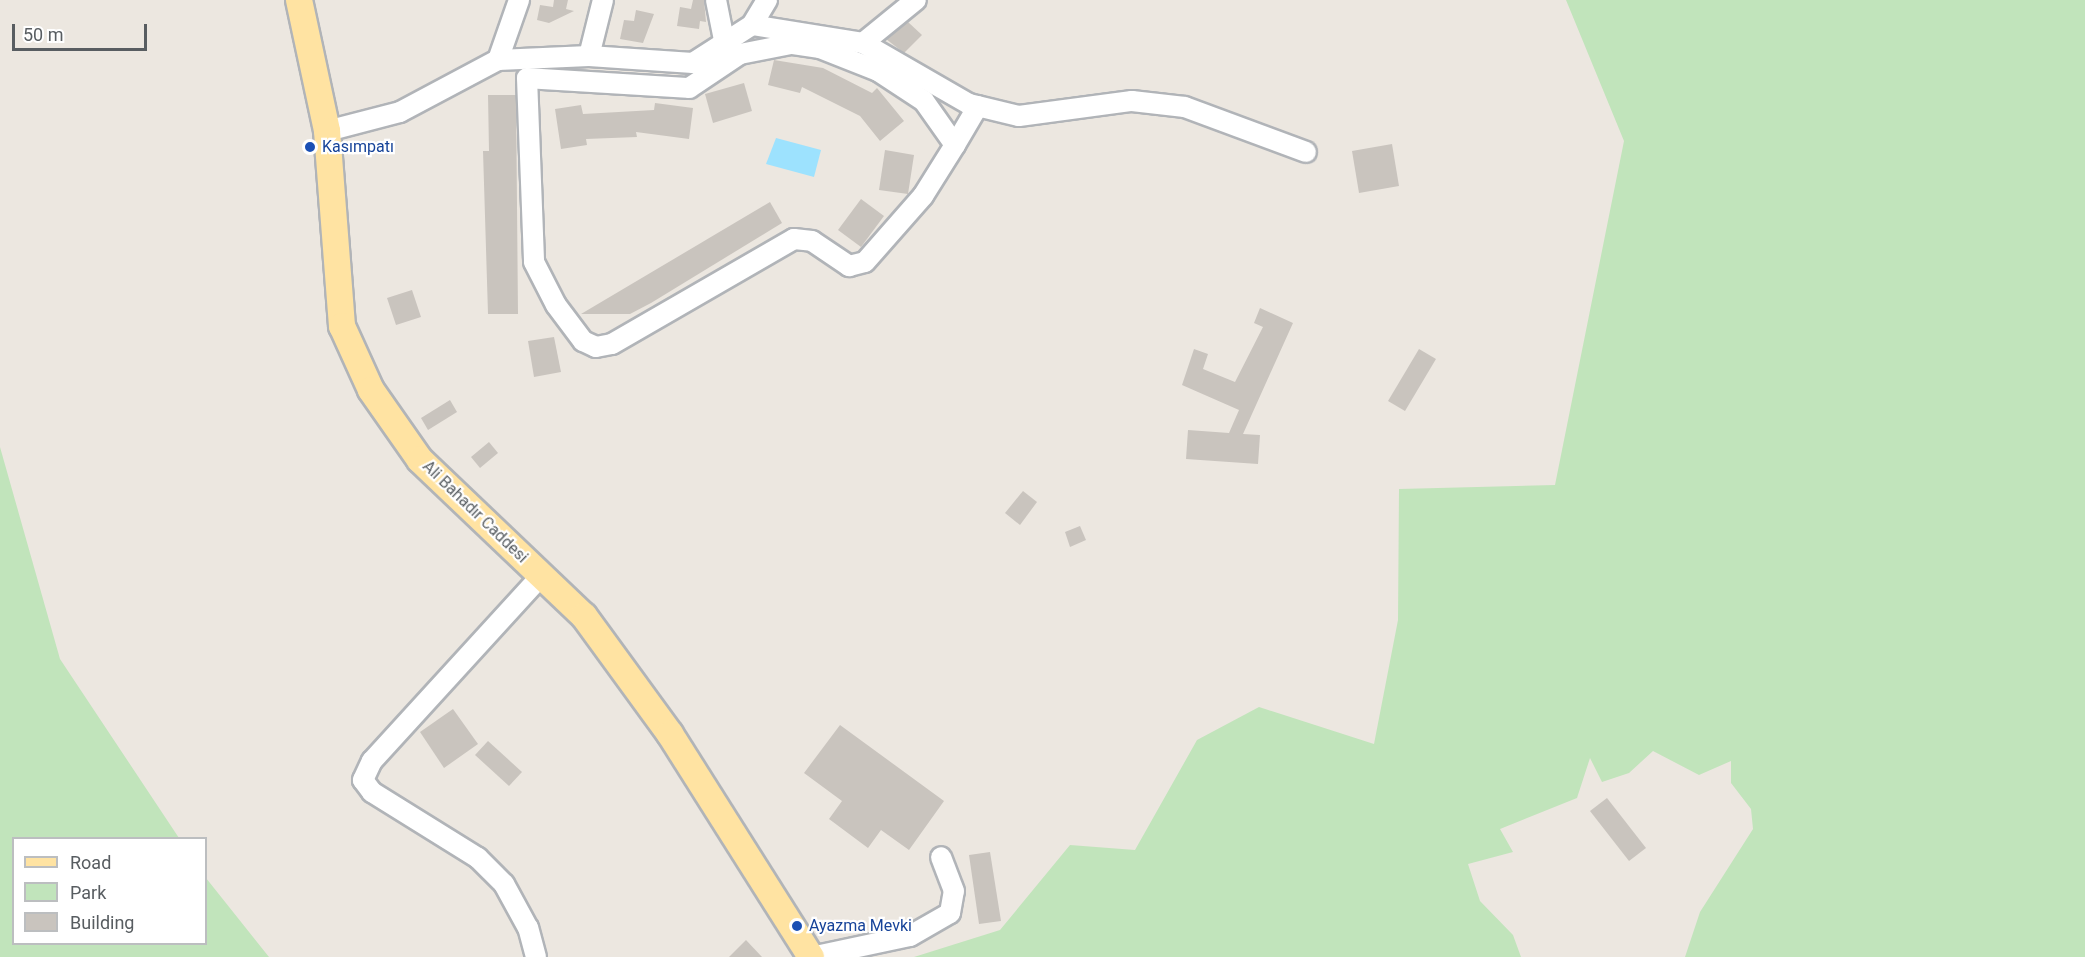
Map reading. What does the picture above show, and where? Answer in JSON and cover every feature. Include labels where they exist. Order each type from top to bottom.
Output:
[{"type":"main road","name":"Ali Bahadır Caddesi","points":[[298,0],[327,131],[342,326],[371,390],[420,460],[584,616],[670,734],[811,957]]},
{"type":"street","points":[[498,60],[519,0]]},
{"type":"street","points":[[589,56],[603,0]]},
{"type":"street","points":[[716,0],[725,45]]},
{"type":"street","points":[[327,131],[400,112],[498,60],[589,56],[693,63],[725,45],[752,25],[766,0]]},
{"type":"street","points":[[863,43],[916,0]]},
{"type":"street","points":[[752,25],[863,43],[978,106],[1019,116],[1132,101],[1185,107],[1306,152]]},
{"type":"street","points":[[955,145],[924,101],[878,71],[820,48],[791,44],[740,54],[689,88],[527,78],[534,262],[583,341],[596,347],[612,344],[794,239],[812,242],[849,266],[865,262],[883,245],[924,196],[955,145],[978,106]]},
{"type":"street","points":[[536,957],[528,928],[504,884],[478,858],[372,792],[363,780],[372,761],[542,576]]},
{"type":"street","points":[[811,957],[910,936],[950,913],[954,891],[941,857]]},
{"type":"green space","points":[[1566,0],[2085,0],[2085,957],[1685,957],[1700,912],[1753,829],[1751,809],[1731,783],[1731,761],[1699,775],[1653,751],[1629,773],[1602,782],[1590,758],[1577,798],[1500,829],[1513,852],[1468,864],[1480,901],[1513,935],[1521,957],[914,957],[1000,930],[1070,845],[1135,850],[1197,740],[1259,707],[1374,744],[1398,620],[1399,489],[1555,485],[1624,141]]},
{"type":"green space","points":[[0,447],[60,659],[178,837],[12,837],[12,945],[207,945],[207,879],[269,957],[0,957]]},
{"type":"water","points":[[776,138],[821,150],[814,177],[766,164]]},
{"type":"building","points":[[554,0],[568,0],[566,9],[574,11],[549,23],[537,20],[540,5],[553,7]]},
{"type":"building","points":[[693,0],[704,0],[706,22],[700,21],[699,29],[677,26],[680,7],[691,9]]},
{"type":"building","points":[[636,10],[654,14],[643,43],[620,39],[624,20],[634,21]]},
{"type":"building","points":[[908,22],[922,35],[904,53],[886,39]]},
{"type":"building","points":[[774,60],[823,68],[872,93],[877,88],[904,121],[880,141],[860,116],[802,87],[800,93],[768,85]]},
{"type":"building","points":[[744,83],[752,111],[713,123],[705,94]]},
{"type":"building","points":[[488,95],[516,95],[518,314],[488,314],[483,151],[489,151]]},
{"type":"building","points":[[655,103],[693,108],[689,139],[636,132],[637,137],[586,139],[587,145],[561,149],[555,109],[581,105],[583,114],[654,110]]},
{"type":"building","points":[[1392,144],[1399,186],[1359,193],[1352,151]]},
{"type":"building","points":[[885,150],[914,155],[908,194],[879,190]]},
{"type":"building","points":[[861,199],[884,216],[861,247],[838,230]]},
{"type":"building","points":[[770,202],[782,223],[651,303],[630,314],[581,314]]},
{"type":"building","points":[[412,290],[421,317],[396,325],[387,298]]},
{"type":"building","points":[[1260,308],[1293,323],[1243,434],[1260,435],[1258,464],[1186,459],[1188,430],[1229,433],[1239,410],[1182,385],[1194,349],[1208,354],[1203,369],[1235,382],[1263,327],[1254,323]]},
{"type":"building","points":[[554,337],[561,372],[534,377],[528,341]]},
{"type":"building","points":[[1419,349],[1436,359],[1405,411],[1388,401]]},
{"type":"building","points":[[450,400],[457,412],[428,430],[421,418]]},
{"type":"building","points":[[489,442],[498,453],[480,468],[471,457]]},
{"type":"building","points":[[1023,491],[1037,502],[1020,525],[1005,513]]},
{"type":"building","points":[[1080,526],[1086,540],[1070,547],[1065,532]]},
{"type":"building","points":[[453,709],[478,744],[444,768],[420,732]]},
{"type":"building","points":[[840,725],[944,801],[909,850],[881,830],[868,848],[829,819],[842,801],[804,773]]},
{"type":"building","points":[[488,741],[522,772],[509,786],[475,755]]},
{"type":"building","points":[[1607,798],[1646,848],[1629,861],[1590,811]]},
{"type":"building","points":[[990,852],[1001,921],[979,924],[969,855]]},
{"type":"building","points":[[746,940],[762,957],[729,957]]},
{"type":"place","name":"Kasımpatı","points":[[310,147]]},
{"type":"place","name":"Ayazma Mevki","points":[[797,926]]}]
